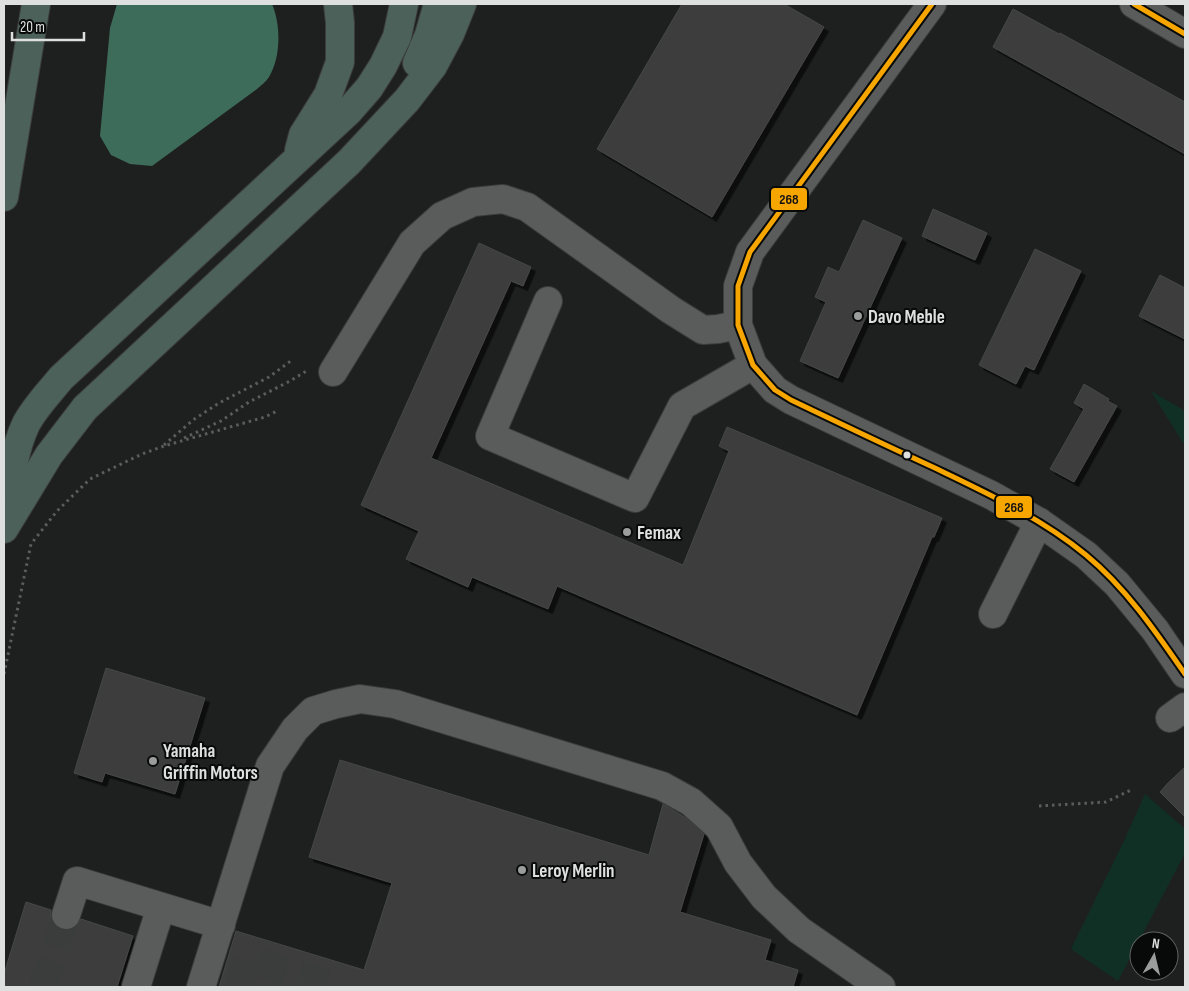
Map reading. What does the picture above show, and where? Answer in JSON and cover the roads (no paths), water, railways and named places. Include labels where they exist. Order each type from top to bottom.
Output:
[{"type":"highway","points":[[4,197],[36,4]]},
{"type":"highway","points":[[297,159],[303,135],[328,95],[340,62],[338,4]]},
{"type":"highway","points":[[4,524],[15,456],[26,425],[38,405],[61,378],[348,112],[369,88],[382,66],[397,37],[404,4]]},
{"type":"highway","points":[[407,100],[409,82],[429,35],[438,4]]},
{"type":"highway","points":[[4,530],[49,455],[85,408],[349,162],[407,100],[433,66],[450,34],[462,4]]},
{"type":"street","points":[[932,4],[750,252],[738,286],[738,325],[753,365],[776,390],[791,400],[991,495],[1039,522],[1086,555],[1117,584],[1154,630],[1185,674]]},
{"type":"street","points":[[1134,4],[1185,34]]},
{"type":"street","points":[[321,371],[412,243],[442,216],[473,202],[502,199],[527,207],[671,310],[703,330],[738,325]]},
{"type":"street","points":[[548,301],[490,436],[635,498],[682,406],[753,365]]},
{"type":"street","points":[[993,614],[1039,522]]},
{"type":"street","points":[[201,987],[270,766],[295,729],[313,711],[360,699],[395,704],[662,786],[691,802],[719,827],[738,863],[764,897],[800,930],[881,987]]},
{"type":"street","points":[[66,915],[77,881],[221,925]]},
{"type":"street","points":[[136,987],[161,907]]},
{"type":"tunnel","points":[[43,987],[66,915]]},
{"type":"tunnel","points":[[239,987],[247,959],[328,983],[326,987]]},
{"type":"place","name":"Davo Meble","points":[[858,316]]},
{"type":"place","name":"Femax","points":[[627,532]]},
{"type":"place","name":"Yamaha Griffin Motors","points":[[153,761]]},
{"type":"place","name":"Leroy Merlin","points":[[522,870]]}]
